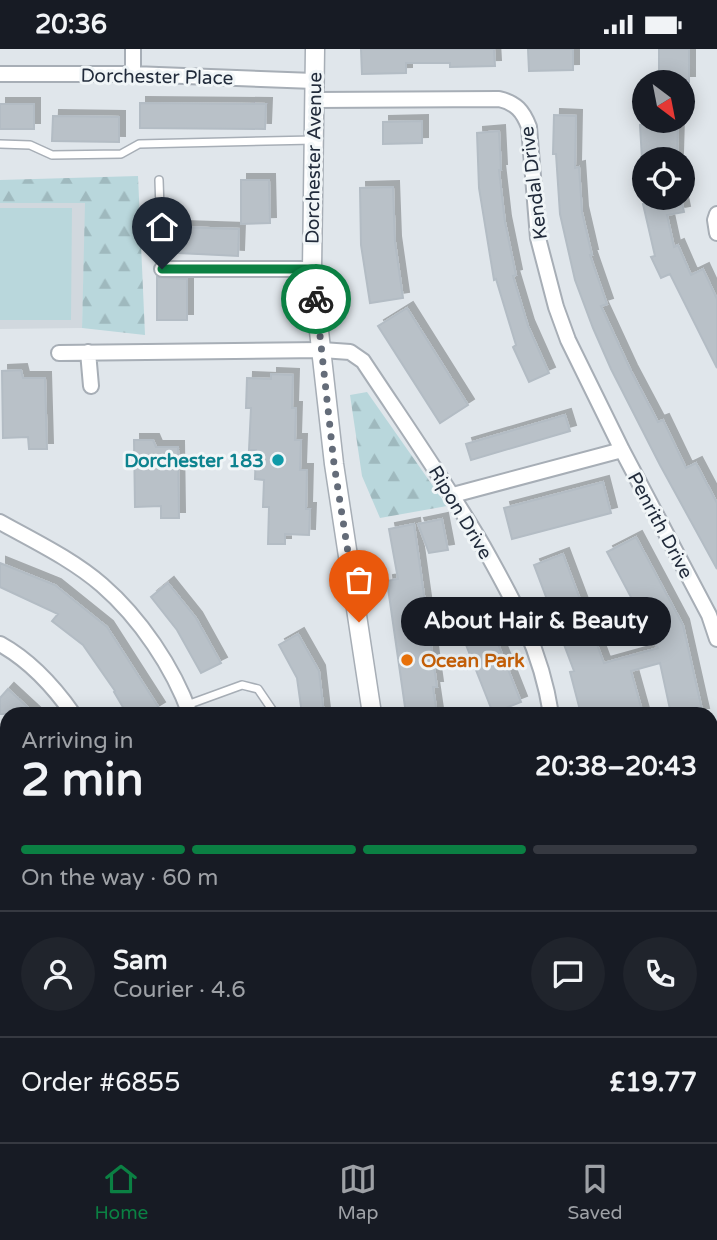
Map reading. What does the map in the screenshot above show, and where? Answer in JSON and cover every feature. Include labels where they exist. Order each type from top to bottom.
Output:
[{"type":"street","points":[[133,49],[133,75]]},
{"type":"street","name":"Dorchester Avenue","points":[[315,49],[312,269],[336,477],[371,707]]},
{"type":"street","name":"Dorchester Place","points":[[0,74],[314,81]]},
{"type":"street","name":"Kendal Drive","points":[[314,100],[499,99],[509,101],[519,108],[530,127],[538,238],[553,297],[568,340],[622,450]]},
{"type":"street","points":[[717,214],[717,233]]},
{"type":"street","points":[[162,269],[312,269]]},
{"type":"street","points":[[59,353],[322,351]]},
{"type":"street","name":"Ripon Drive","points":[[322,351],[350,352],[363,362],[453,495],[519,609],[547,686],[550,707]]},
{"type":"street","points":[[88,352],[91,386]]},
{"type":"street","points":[[453,495],[622,450]]},
{"type":"street","name":"Penrith Drive","points":[[622,450],[709,615],[717,639]]},
{"type":"street","points":[[0,521],[56,553],[100,584],[145,632],[163,659],[188,707]]},
{"type":"street","points":[[0,644],[43,679],[67,707]]},
{"type":"lane","points":[[0,145],[30,145],[52,155],[121,154],[139,144],[315,140]]},
{"type":"lane","points":[[159,180],[162,269]]},
{"type":"lane","points":[[193,707],[242,685],[258,689],[270,707]]},
{"type":"shaded area","points":[[0,203],[86,203],[82,328],[0,329]]},
{"type":"green space","points":[[138,176],[145,335],[82,328],[85,203],[0,203],[0,180]]},
{"type":"green space","points":[[0,208],[72,208],[71,320],[0,320]]},
{"type":"green space","points":[[367,392],[447,506],[380,518],[362,476],[350,395]]},
{"type":"building","points":[[361,49],[494,49],[495,66],[450,67],[450,63],[406,63],[406,73],[362,74]]},
{"type":"building","points":[[528,49],[573,49],[573,70],[529,71]]},
{"type":"building","points":[[659,49],[689,49],[689,70],[659,70]]},
{"type":"building","points":[[140,103],[266,104],[265,129],[140,128]]},
{"type":"building","points":[[0,104],[34,104],[34,129],[0,129]]},
{"type":"building","points":[[554,115],[576,116],[575,168],[579,167],[582,212],[590,255],[607,304],[601,306],[658,422],[663,420],[686,468],[696,463],[717,503],[717,569],[611,369],[575,280],[560,214],[556,154],[553,154]]},
{"type":"building","points":[[53,116],[119,117],[119,142],[52,141]]},
{"type":"building","points":[[422,121],[422,143],[383,144],[383,122]]},
{"type":"building","points":[[499,131],[499,170],[505,222],[516,275],[513,276],[528,326],[549,373],[529,382],[513,347],[516,345],[496,279],[494,280],[479,188],[477,133]]},
{"type":"building","points":[[640,133],[678,133],[677,147],[641,147]]},
{"type":"building","points":[[241,180],[269,180],[270,223],[241,224]]},
{"type":"building","points":[[393,187],[395,242],[403,298],[370,303],[361,245],[360,188]]},
{"type":"building","points":[[644,210],[684,210],[667,215],[674,247],[678,245],[691,275],[703,269],[717,299],[717,368],[670,274],[661,278],[651,257],[655,256]]},
{"type":"building","points":[[179,227],[239,229],[238,256],[178,253]]},
{"type":"building","points":[[157,277],[187,279],[187,320],[157,320]]},
{"type":"building","points":[[407,308],[468,405],[440,423],[378,326]]},
{"type":"building","points":[[21,370],[23,378],[45,378],[47,449],[29,449],[28,437],[3,438],[2,371]]},
{"type":"building","name":"Dorchester 183","points":[[271,374],[293,375],[295,440],[301,440],[300,470],[307,470],[306,509],[310,509],[309,535],[285,534],[285,544],[268,544],[269,507],[263,507],[264,480],[255,479],[256,450],[249,450],[251,408],[246,408],[247,378],[271,379]]},
{"type":"building","points":[[565,415],[570,431],[471,460],[466,444]]},
{"type":"building","name":"Dorchester 183","points":[[134,440],[153,440],[156,447],[178,447],[179,518],[161,518],[161,506],[135,507]]},
{"type":"building","points":[[603,482],[611,513],[512,539],[504,508]]},
{"type":"building","points":[[442,519],[448,550],[429,553],[418,524]]},
{"type":"building","points":[[414,524],[437,687],[433,687],[436,707],[405,707],[387,581],[398,579],[389,529]]},
{"type":"building","points":[[636,537],[683,625],[701,707],[669,707],[660,663],[631,671],[641,707],[579,707],[570,672],[574,671],[534,565],[563,554],[604,663],[658,648],[607,552]]},
{"type":"building","points":[[0,563],[55,585],[107,627],[158,707],[123,707],[83,645],[52,621],[58,614],[0,587]]},
{"type":"building","points":[[168,583],[196,618],[221,663],[201,673],[177,630],[151,597]]},
{"type":"building","points":[[485,611],[521,702],[508,707],[491,707],[457,622]]},
{"type":"building","points":[[298,634],[319,671],[323,707],[301,707],[297,678],[279,645]]},
{"type":"building","points":[[8,689],[27,707],[0,707],[0,698]]},
{"type":"way so far","points":[[316,299],[334,464],[359,622]]},
{"type":"place","name":"Dorchester 183","points":[[278,460]]},
{"type":"place","name":"About Hair & Beauty","points":[[359,622]]},
{"type":"place","name":"Ocean Park","points":[[407,660]]},
{"type":"route","points":[[162,269],[312,269],[316,299]]}]
